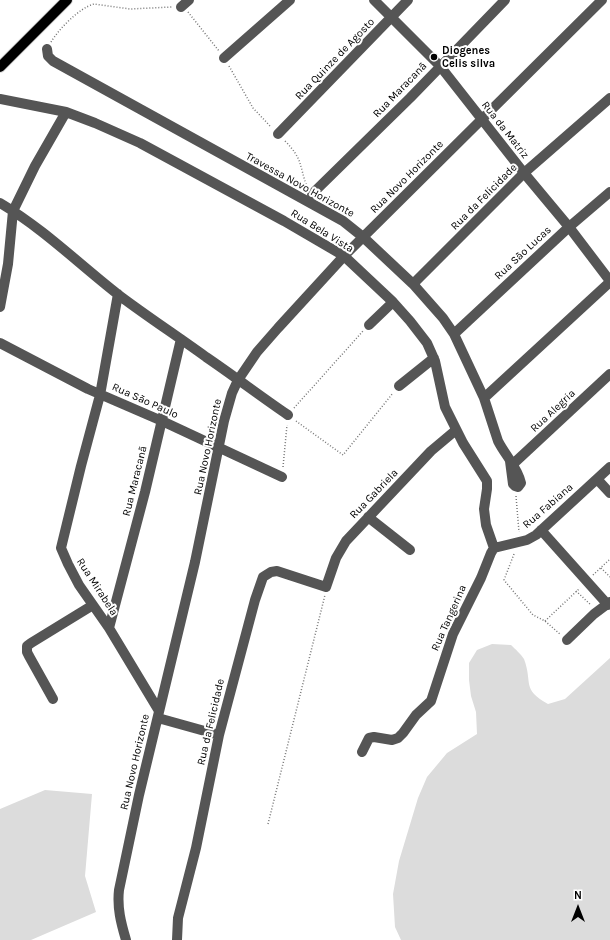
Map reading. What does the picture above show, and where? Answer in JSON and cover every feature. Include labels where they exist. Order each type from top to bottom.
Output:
[{"type":"main road","points":[[0,67],[67,0]]},
{"type":"street","points":[[181,7],[189,0]]},
{"type":"street","points":[[224,58],[290,0]]},
{"type":"street","name":"Rua da Matriz","points":[[374,0],[440,66],[524,173],[569,227],[610,281]]},
{"type":"street","name":"Rua Quinze de Agosto","points":[[278,134],[408,0]]},
{"type":"street","name":"Rua Maracanã","points":[[312,194],[365,143],[505,0]]},
{"type":"street","name":"Rua Novo Horizonte","points":[[126,940],[119,913],[119,890],[139,795],[195,562],[219,448],[232,393],[238,380],[257,352],[344,256],[602,0]]},
{"type":"street","name":"Travessa Novo Horizonte","points":[[47,49],[48,56],[52,61],[343,221],[363,237],[413,284],[443,318],[454,334],[484,398],[496,435],[521,483],[519,486],[515,486]]},
{"type":"street","name":"Rua da Felicidade","points":[[413,284],[524,173],[610,98]]},
{"type":"street","name":"Rua Bela Vista","points":[[0,99],[66,112],[95,122],[140,143],[284,221],[344,256],[393,302],[423,338],[434,358],[445,407],[463,443],[487,481],[484,513],[486,525],[494,548]]},
{"type":"street","points":[[0,307],[8,264],[13,211],[35,166],[66,112]]},
{"type":"street","name":"Rua São Lucas","points":[[454,334],[569,227],[610,192]]},
{"type":"street","points":[[0,203],[58,244],[141,312],[288,415]]},
{"type":"street","points":[[484,398],[610,281]]},
{"type":"street","name":"Rua Mirabela","points":[[118,294],[100,394],[61,548],[68,564],[109,628],[159,714]]},
{"type":"street","points":[[369,325],[393,302]]},
{"type":"street","name":"Rua Maracanã","points":[[109,628],[127,566],[181,339]]},
{"type":"street","name":"Rua São Paulo","points":[[0,343],[63,377],[282,477]]},
{"type":"street","points":[[399,386],[434,358]]},
{"type":"street","name":"Rua Alegria","points":[[511,463],[610,374]]},
{"type":"street","name":"Rua Gabriela","points":[[326,587],[334,564],[346,542],[431,451],[456,430]]},
{"type":"street","name":"Rua Fabiana","points":[[494,548],[532,538],[610,468]]},
{"type":"street","points":[[597,479],[610,493]]},
{"type":"street","points":[[368,517],[410,550]]},
{"type":"street","points":[[542,530],[586,581],[609,604],[566,640]]},
{"type":"street","name":"Rua Tangerina","points":[[362,752],[367,741],[371,737],[389,740],[398,738],[416,715],[431,701],[453,634],[482,578],[494,548]]},
{"type":"street","name":"Rua da Felicidade","points":[[177,940],[178,918],[196,848],[219,735],[255,600],[263,577],[271,572],[277,572],[326,587]]},
{"type":"street","points":[[53,699],[27,652],[28,646],[93,605]]},
{"type":"street","points":[[159,714],[219,735]]},
{"type":"path","points":[[47,49],[53,38],[69,21],[82,9],[94,4],[130,9],[175,6],[181,7],[198,23],[224,58],[253,108],[297,154],[307,186],[312,194]]},
{"type":"path","points":[[282,477],[288,415],[369,325]]},
{"type":"path","points":[[288,415],[343,455],[399,386]]},
{"type":"path","points":[[515,486],[519,542],[504,580],[533,615],[545,621],[566,640]]},
{"type":"path","points":[[545,621],[610,559]]},
{"type":"path","points":[[600,568],[610,577]]},
{"type":"path","points":[[268,824],[326,587]]},
{"type":"path","points":[[576,591],[598,612]]},
{"type":"shaded area","points":[[492,644],[511,645],[520,653],[527,667],[529,685],[531,689],[534,694],[548,704],[565,699],[610,658],[610,940],[401,940],[395,927],[393,894],[399,861],[418,798],[427,777],[447,753],[477,734],[476,712],[471,696],[469,680],[469,663],[477,650]]},
{"type":"shaded area","points":[[45,790],[92,794],[85,876],[96,912],[31,940],[0,940],[0,809]]},
{"type":"place","name":"Diogenes Celis silva","points":[[434,57]]}]
